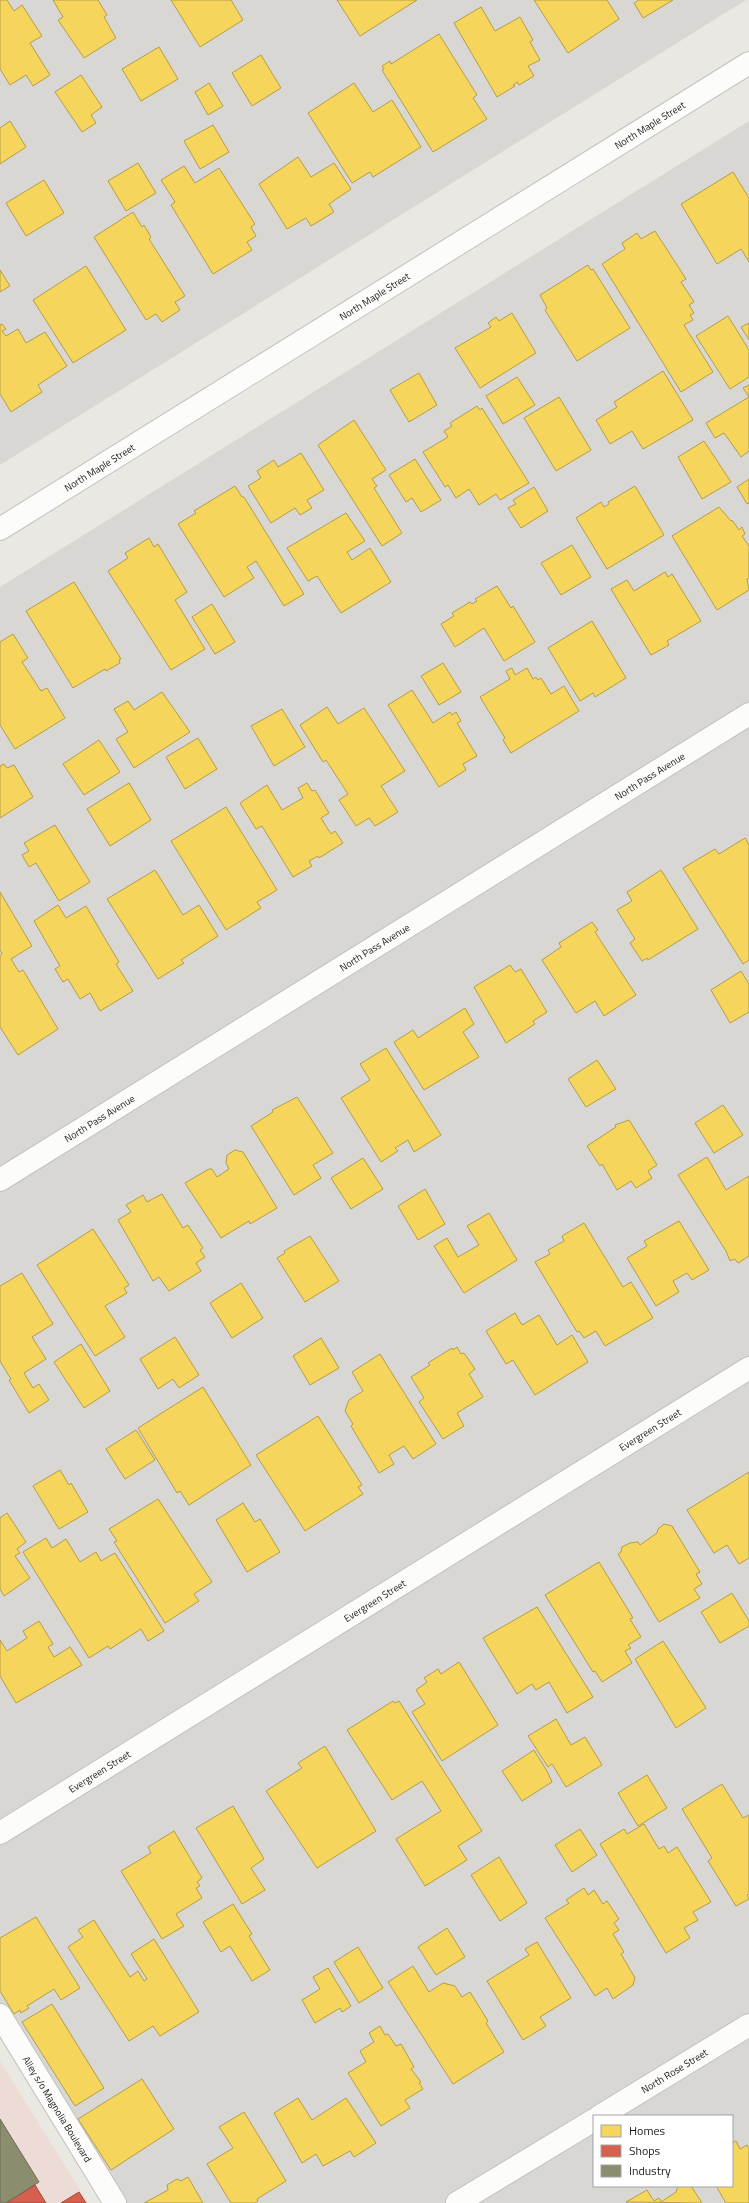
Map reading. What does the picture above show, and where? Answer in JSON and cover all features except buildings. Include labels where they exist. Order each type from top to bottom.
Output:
[{"type":"street","name":"North Maple Street","points":[[0,528],[749,63]]},
{"type":"street","name":"North Pass Avenue","points":[[0,1180],[749,714]]},
{"type":"street","name":"Evergreen Street","points":[[0,1834],[749,1368]]},
{"type":"street","name":"Alley s/o Magnolia Boulevard","points":[[0,2015],[115,2203]]},
{"type":"street","name":"North Rose Street","points":[[602,2115],[749,2025]]},
{"type":"street","points":[[457,2203],[593,2121]]},
{"type":"shaded area","points":[[0,0],[746,0],[0,465]]},
{"type":"shaded area","points":[[749,121],[749,2203],[115,2203],[0,2015],[0,587]]},
{"type":"shaded area","points":[[0,2061],[88,2203],[0,2203]]}]
